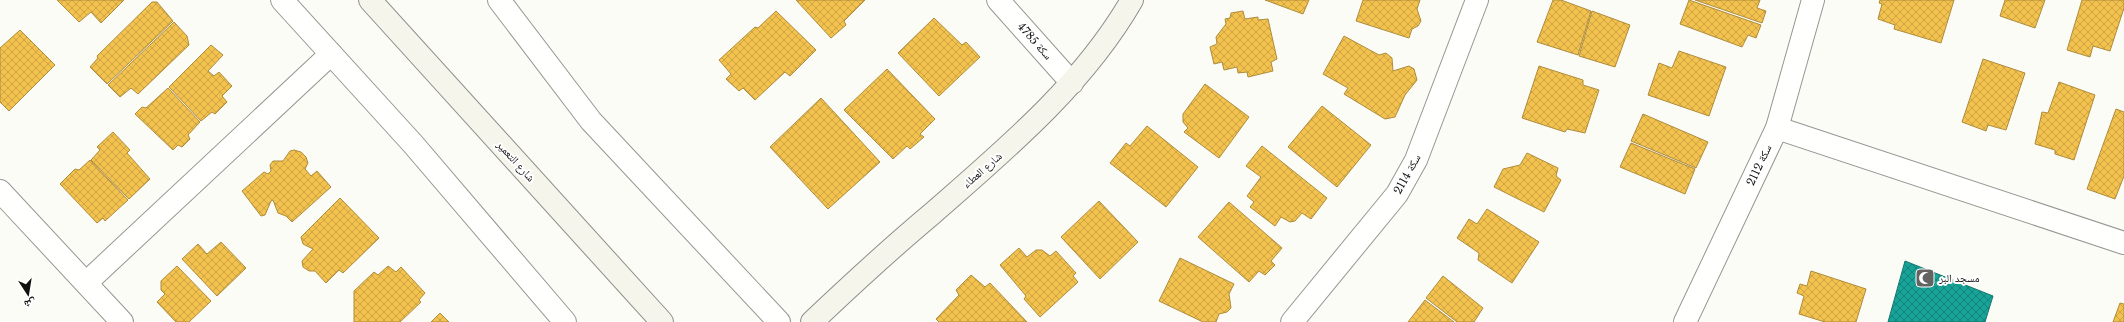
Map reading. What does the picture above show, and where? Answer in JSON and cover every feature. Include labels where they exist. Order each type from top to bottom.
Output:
[{"type":"street","points":[[282,0],[412,144],[565,322]]},
{"type":"street","name":"شارع التعمير","points":[[370,0],[662,322]]},
{"type":"street","points":[[499,0],[590,121],[779,322]]},
{"type":"street","name":"سكة 4785","points":[[998,0],[1072,83]]},
{"type":"street","name":"شارع العطاء","points":[[812,322],[876,261],[1010,145],[1072,83],[1116,28],[1132,0]]},
{"type":"street","name":"سكة 2114","points":[[1292,322],[1397,194],[1416,160],[1477,0]]},
{"type":"street","name":"سكة 2112","points":[[1685,322],[1777,128],[1813,0]]},
{"type":"street","points":[[86,283],[331,54]]},
{"type":"street","points":[[1777,128],[2124,243]]},
{"type":"street","points":[[0,191],[122,322]]},
{"type":"building: سكن","points":[[57,0],[124,0],[101,23],[91,12],[79,22]]},
{"type":"building: سكن","points":[[796,0],[865,0],[844,21],[846,25],[831,38]]},
{"type":"building: سكن","points":[[1265,0],[1309,0],[1303,14]]},
{"type":"building: سكن","points":[[1363,0],[1420,0],[1417,9],[1421,21],[1418,26],[1412,29],[1409,38],[1356,21]]},
{"type":"building: سكن","points":[[1553,0],[1561,0],[1591,11],[1578,55],[1537,42]]},
{"type":"building: سكن","points":[[1689,0],[1761,25],[1756,38],[1748,35],[1742,47],[1680,24]]},
{"type":"building: سكن","points":[[1695,0],[1760,0],[1757,8],[1766,11],[1762,23]]},
{"type":"building: سكن","points":[[1880,0],[1954,0],[1941,43],[1894,29],[1895,25],[1878,19],[1882,4],[1879,3]]},
{"type":"building: سكن","points":[[2005,0],[2045,0],[2035,28],[2000,16]]},
{"type":"building: سكن","points":[[2082,0],[2124,0],[2124,8],[2110,51],[2093,46],[2090,57],[2067,50]]},
{"type":"building: سكن","points":[[152,2],[157,2],[173,21],[107,84],[90,67],[98,58],[97,56]]},
{"type":"building: سكن","points":[[776,11],[816,50],[790,76],[785,72],[755,100],[743,88],[739,91],[726,79],[731,74],[719,60],[755,27],[758,28]]},
{"type":"building: سكن","points":[[1243,11],[1245,19],[1258,17],[1258,20],[1268,19],[1277,59],[1271,62],[1273,71],[1248,77],[1247,72],[1238,73],[1237,67],[1224,70],[1222,62],[1214,64],[1210,47],[1217,44],[1216,37],[1226,24],[1225,19],[1230,18],[1231,13]]},
{"type":"building: سكن","points":[[1592,11],[1630,25],[1615,67],[1579,56]]},
{"type":"building: سكن","points":[[934,18],[962,45],[966,42],[980,57],[939,96],[898,53]]},
{"type":"building: سكن","points":[[174,22],[187,36],[189,45],[138,94],[131,88],[120,97],[108,85]]},
{"type":"building: سكن","points":[[20,30],[55,65],[9,111],[0,102],[0,48]]},
{"type":"building: سكن","points":[[1344,36],[1379,55],[1386,53],[1392,58],[1393,71],[1409,66],[1414,69],[1417,80],[1405,95],[1395,117],[1385,119],[1344,94],[1348,88],[1323,74]]},
{"type":"building: سكن","points":[[211,45],[223,55],[208,71],[214,76],[219,72],[232,86],[222,96],[227,102],[215,114],[212,112],[201,121],[169,87]]},
{"type":"building: سكن","points":[[1679,51],[1726,67],[1709,116],[1648,95],[1659,63],[1672,68]]},
{"type":"building: سكن","points":[[1983,59],[2025,73],[2006,130],[1988,125],[1986,131],[1962,122]]},
{"type":"building: سكن","points":[[1539,66],[1583,80],[1583,85],[1599,90],[1585,133],[1567,129],[1565,132],[1522,118]]},
{"type":"building: سكن","points":[[887,69],[935,119],[920,134],[924,137],[910,149],[907,146],[893,159],[844,110]]},
{"type":"building: سكن","points":[[2059,82],[2095,95],[2074,160],[2055,154],[2055,150],[2035,144],[2042,112],[2048,113]]},
{"type":"building: سكن","points":[[1205,84],[1249,117],[1219,158],[1184,132],[1188,128],[1183,122],[1183,114]]},
{"type":"building: سكن","points":[[168,88],[200,122],[188,135],[190,139],[182,147],[178,145],[173,150],[135,114],[142,107],[146,108]]},
{"type":"building: سكن","points":[[821,98],[880,162],[828,209],[770,147]]},
{"type":"building: سكن","points":[[1322,106],[1371,145],[1337,187],[1288,147]]},
{"type":"building: سكن","points":[[2116,109],[2124,112],[2124,176],[2115,199],[2087,189]]},
{"type":"building: سكن","points":[[1643,114],[1708,142],[1696,168],[1631,141]]},
{"type":"building: سكن","points":[[1147,126],[1198,167],[1166,207],[1110,163],[1126,143],[1130,146]]},
{"type":"building: سكن","points":[[113,132],[130,150],[127,153],[150,179],[129,199],[91,160],[100,150],[97,147]]},
{"type":"building: سكن","points":[[1631,143],[1695,169],[1685,194],[1620,167]]},
{"type":"building: سكن","points":[[1262,146],[1327,198],[1311,219],[1302,213],[1295,221],[1290,222],[1281,217],[1275,226],[1250,207],[1254,202],[1247,196],[1261,177],[1246,166]]},
{"type":"building: سكن","points":[[294,150],[301,152],[306,157],[308,163],[305,169],[311,176],[317,171],[331,187],[292,222],[286,216],[278,213],[273,200],[271,201],[265,215],[261,216],[242,191],[264,172],[268,174],[271,171],[270,165],[273,161],[283,161],[290,151]]},
{"type":"building: سكن","points":[[1527,153],[1558,168],[1556,176],[1561,180],[1544,212],[1494,187],[1503,169],[1520,165]]},
{"type":"building: سكن","points":[[90,160],[128,200],[105,221],[103,218],[97,223],[60,184],[75,169],[79,170]]},
{"type":"building: سكن","points":[[340,198],[379,238],[343,273],[339,270],[326,283],[315,271],[309,271],[303,267],[302,261],[313,249],[303,244],[301,237]]},
{"type":"building: سكن","points":[[1099,201],[1138,242],[1100,279],[1061,237]]},
{"type":"building: سكن","points":[[1229,202],[1282,248],[1271,261],[1275,265],[1265,275],[1259,271],[1249,282],[1198,237]]},
{"type":"building: سكن","points":[[1487,209],[1539,242],[1512,283],[1478,260],[1479,253],[1457,238],[1469,219],[1477,224]]},
{"type":"building: سكن","points":[[221,242],[246,268],[217,296],[182,259],[198,244],[207,254]]},
{"type":"building: سكن","points":[[1019,248],[1027,257],[1036,250],[1042,250],[1050,256],[1056,251],[1076,273],[1073,276],[1078,282],[1040,317],[1024,299],[1026,296],[1000,265]]},
{"type":"building: سكن","points":[[1180,258],[1234,284],[1229,294],[1231,308],[1227,312],[1219,314],[1216,322],[1203,322],[1159,301]]},
{"type":"building: سكن","points":[[177,266],[211,301],[189,322],[176,322],[157,302],[165,294],[161,290],[161,281]]},
{"type":"building: سكن","points":[[388,266],[396,272],[401,267],[425,293],[419,300],[421,302],[400,322],[354,322],[354,291],[374,272],[378,275]]},
{"type":"building: سكن","points":[[1811,271],[1866,289],[1856,322],[1825,322],[1799,314],[1804,296],[1797,293],[1800,284],[1807,286]]},
{"type":"building: سكن","points":[[971,275],[985,287],[990,283],[1027,322],[939,322],[936,319],[959,295],[956,290]]},
{"type":"building: سكن","points":[[1443,276],[1483,308],[1474,322],[1457,322],[1426,298]]},
{"type":"building: سكن","points":[[1425,300],[1454,322],[1408,322]]},
{"type":"building: سكن","points":[[2120,303],[2124,304],[2124,322],[2113,322]]},
{"type":"building: سكن","points":[[440,313],[449,322],[431,322]]},
{"type":"building: مرافق عامة","name":"مسجد البر","points":[[1905,261],[1993,296],[1985,322],[1888,322]]},
{"type":"place","name":"مسجد البر","points":[[1925,278]]}]
